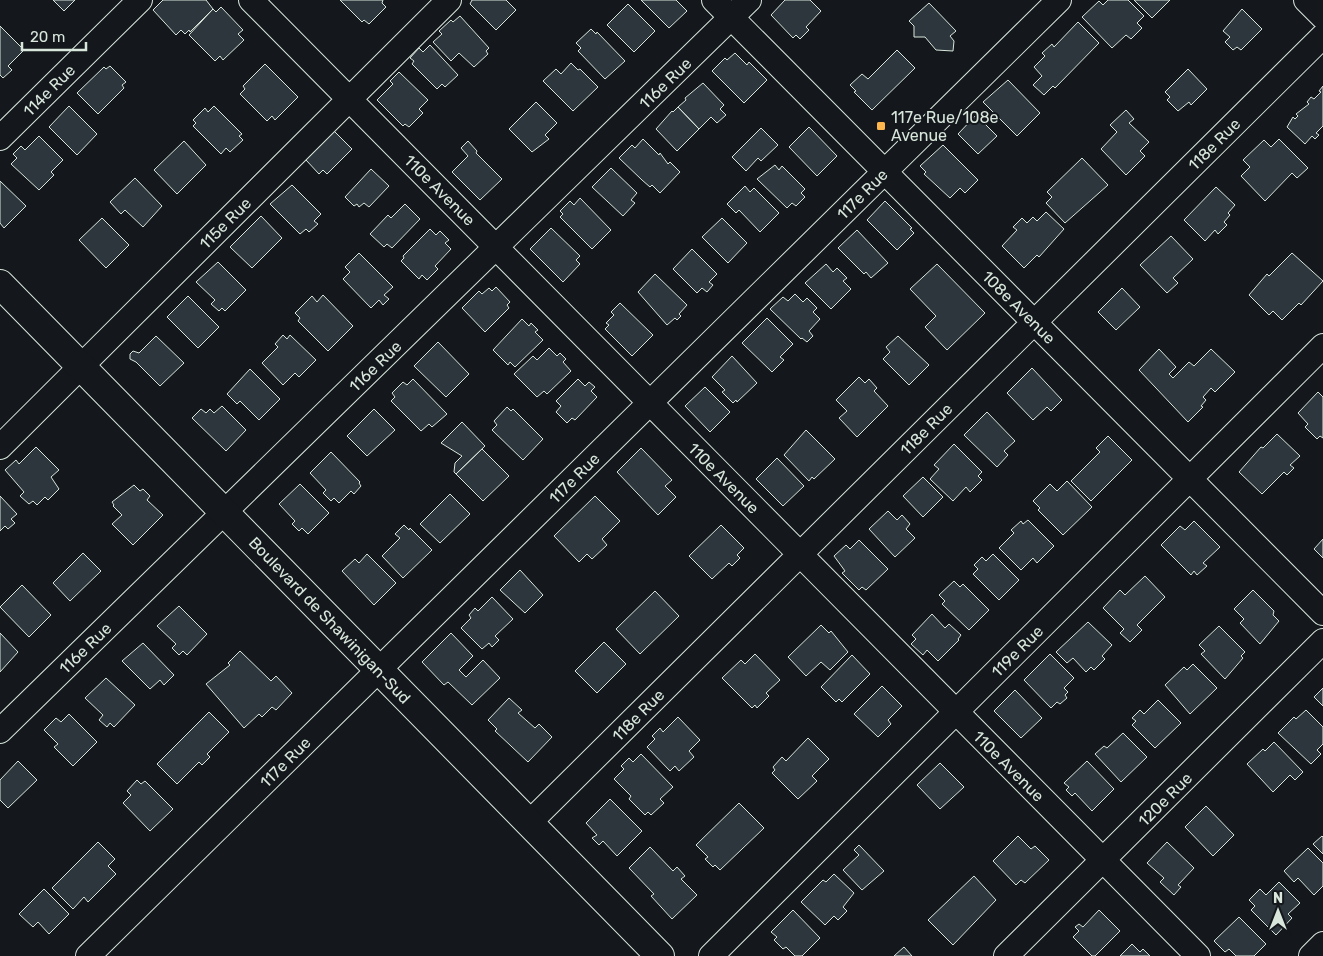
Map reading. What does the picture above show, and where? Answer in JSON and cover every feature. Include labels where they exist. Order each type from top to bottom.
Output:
[{"type":"main road","name":"Boulevard de Shawinigan-Sud","points":[[0,284],[660,956]]},
{"type":"street","name":"114e Rue","points":[[0,138],[140,0]]},
{"type":"street","name":"110e Avenue","points":[[251,0],[1198,956]]},
{"type":"street","name":"115e Rue","points":[[0,447],[449,0]]},
{"type":"street","name":"108e Avenue","points":[[714,0],[1323,613]]},
{"type":"street","name":"116e Rue","points":[[0,731],[749,0]]},
{"type":"street","name":"117e Rue","points":[[88,956],[1059,0]]},
{"type":"street","points":[[1306,0],[1323,17]]},
{"type":"street","name":"118e Rue","points":[[529,823],[1323,36]]},
{"type":"street","name":"119e Rue","points":[[711,956],[1323,346]]},
{"type":"street","name":"120e Rue","points":[[1006,956],[1323,641]]},
{"type":"street","points":[[1311,956],[1323,944]]},
{"type":"building","points":[[53,0],[75,0],[64,11]]},
{"type":"building","points":[[163,0],[206,0],[213,9],[190,32],[189,30],[185,34],[181,30],[176,35],[153,10]]},
{"type":"building","points":[[340,0],[383,0],[382,3],[386,7],[369,24],[364,20],[362,22]]},
{"type":"building","points":[[472,0],[506,0],[516,10],[496,30],[470,4]]},
{"type":"building","points":[[641,0],[676,0],[687,11],[669,28]]},
{"type":"building","points":[[785,0],[810,0],[821,11],[806,27],[809,30],[800,39],[796,35],[793,38],[771,15]]},
{"type":"building","points":[[1108,0],[1128,0],[1144,16],[1137,23],[1142,28],[1131,39],[1126,35],[1112,48],[1082,17],[1099,1],[1103,5]]},
{"type":"building","points":[[1134,0],[1170,0],[1152,18]]},
{"type":"building","points":[[929,3],[956,31],[950,36],[954,41],[953,51],[936,50],[925,37],[914,37],[914,26],[909,21]]},
{"type":"building","points":[[628,4],[655,31],[634,52],[607,25]]},
{"type":"building","points":[[221,7],[243,30],[238,34],[244,40],[223,60],[220,56],[215,61],[189,35],[213,9],[216,12]]},
{"type":"building","points":[[1242,9],[1262,29],[1241,50],[1237,47],[1233,50],[1225,42],[1230,37],[1223,31]]},
{"type":"building","points":[[460,16],[489,48],[486,51],[488,54],[474,67],[459,53],[451,61],[433,42],[442,34],[439,31],[451,20],[453,22]]},
{"type":"building","points":[[1078,22],[1099,43],[1055,88],[1053,86],[1044,95],[1033,85],[1042,76],[1034,67],[1045,56],[1042,53],[1052,44],[1054,47]]},
{"type":"building","points":[[0,26],[24,50],[8,66],[12,70],[3,78],[0,75]]},
{"type":"building","points":[[591,29],[596,34],[597,32],[625,61],[605,79],[578,51],[581,48],[576,43]]},
{"type":"building","points":[[430,45],[458,75],[445,87],[442,84],[437,89],[412,64],[414,61],[410,58],[419,48],[423,52]]},
{"type":"building","points":[[897,50],[915,68],[872,110],[854,92],[856,91],[850,85],[862,74],[868,79]]},
{"type":"building","points":[[735,53],[747,65],[749,62],[767,80],[744,103],[712,71],[725,58],[727,60]]},
{"type":"building","points":[[571,63],[598,87],[573,111],[543,81],[556,69],[561,74]]},
{"type":"building","points":[[265,64],[298,97],[275,120],[272,116],[267,121],[240,94],[245,89],[243,86]]},
{"type":"building","points":[[110,66],[126,82],[122,85],[124,88],[98,114],[77,93],[104,67],[106,69]]},
{"type":"building","points":[[1188,69],[1207,89],[1191,105],[1189,102],[1178,111],[1167,100],[1170,97],[1165,92]]},
{"type":"building","points":[[399,72],[428,100],[419,109],[423,113],[409,127],[405,124],[403,126],[377,100],[393,84],[390,81]]},
{"type":"building","points":[[1008,80],[1040,113],[1017,136],[983,102]]},
{"type":"building","points":[[703,83],[724,105],[720,109],[726,115],[717,123],[711,117],[699,129],[678,107],[686,100],[685,98]]},
{"type":"building","points":[[1323,86],[1323,126],[1316,133],[1319,135],[1315,139],[1312,136],[1305,144],[1287,127],[1293,117],[1295,119],[1298,116],[1296,114],[1309,104],[1307,102],[1311,97],[1314,99],[1321,92],[1319,91]]},
{"type":"building","points":[[536,102],[557,123],[545,135],[549,139],[532,152],[509,129]]},
{"type":"building","points":[[69,106],[97,134],[77,155],[49,127]]},
{"type":"building","points":[[214,106],[242,134],[239,136],[243,140],[230,152],[226,148],[221,154],[193,126],[196,123],[193,120],[205,108],[208,112]]},
{"type":"building","points":[[678,107],[699,129],[677,151],[656,129]]},
{"type":"building","points":[[1126,110],[1134,119],[1129,123],[1149,142],[1140,151],[1145,156],[1126,175],[1101,149],[1117,132],[1110,125]]},
{"type":"building","points":[[976,115],[997,136],[978,154],[958,134]]},
{"type":"building","points":[[809,127],[837,156],[817,176],[789,147]]},
{"type":"building","points":[[761,128],[778,145],[761,161],[758,158],[746,171],[732,157]]},
{"type":"building","points":[[334,131],[352,149],[327,174],[323,170],[319,174],[306,160]]},
{"type":"building","points":[[39,136],[63,160],[51,172],[54,175],[39,190],[11,164],[17,158],[13,154],[21,146],[25,150]]},
{"type":"building","points":[[643,139],[659,155],[660,153],[668,164],[670,162],[680,172],[660,193],[652,185],[650,187],[619,158],[632,145],[635,148]]},
{"type":"building","points":[[1279,139],[1308,168],[1297,178],[1292,173],[1265,201],[1241,176],[1250,167],[1243,160],[1264,140],[1271,147]]},
{"type":"building","points":[[184,141],[206,165],[177,194],[154,170]]},
{"type":"building","points":[[468,141],[477,151],[476,153],[502,179],[480,200],[452,172],[468,156],[461,148]]},
{"type":"building","points":[[943,145],[978,180],[965,193],[960,188],[950,198],[924,174],[926,172],[920,166]]},
{"type":"building","points":[[1082,158],[1108,185],[1065,223],[1046,203],[1052,197],[1047,192]]},
{"type":"building","points":[[775,165],[779,170],[782,166],[805,189],[801,193],[805,197],[796,206],[792,203],[787,208],[757,179]]},
{"type":"building","points":[[611,168],[637,193],[631,200],[635,203],[623,216],[592,187]]},
{"type":"building","points":[[371,169],[389,186],[369,207],[364,203],[359,207],[357,204],[354,206],[345,197]]},
{"type":"building","points":[[135,178],[162,206],[143,227],[125,210],[121,214],[110,202]]},
{"type":"building","points":[[0,181],[26,206],[4,228],[0,223]]},
{"type":"building","points":[[292,185],[321,214],[314,221],[318,224],[309,232],[306,229],[300,234],[270,204]]},
{"type":"building","points":[[745,186],[750,192],[754,188],[779,213],[760,232],[739,210],[736,213],[727,204]]},
{"type":"building","points":[[1216,187],[1235,205],[1228,213],[1230,215],[1224,222],[1227,225],[1218,234],[1215,230],[1205,241],[1184,220]]},
{"type":"building","points":[[580,198],[611,230],[592,249],[560,217],[563,214],[560,211],[570,201],[574,205]]},
{"type":"building","points":[[885,201],[912,228],[910,229],[914,233],[897,250],[867,220]]},
{"type":"building","points":[[405,204],[420,219],[392,248],[387,244],[384,247],[370,234],[388,215],[391,218]]},
{"type":"building","points":[[1046,212],[1064,229],[1039,257],[1037,255],[1024,268],[1002,246],[1017,230],[1013,227],[1022,218],[1027,223],[1033,217],[1037,221]]},
{"type":"building","points":[[261,216],[282,238],[252,268],[230,247]]},
{"type":"building","points":[[102,218],[129,245],[106,268],[79,240]]},
{"type":"building","points":[[722,218],[747,243],[728,263],[702,237]]},
{"type":"building","points":[[551,228],[580,256],[576,260],[580,264],[563,282],[530,249]]},
{"type":"building","points":[[430,229],[436,235],[440,231],[449,240],[445,243],[451,249],[435,266],[438,269],[427,280],[422,275],[419,279],[401,261],[404,258],[403,256]]},
{"type":"building","points":[[857,230],[888,263],[871,278],[866,272],[864,274],[838,248]]},
{"type":"building","points":[[1171,236],[1193,259],[1173,278],[1178,283],[1167,293],[1140,265]]},
{"type":"building","points":[[692,249],[717,274],[709,282],[713,285],[707,292],[702,288],[697,293],[673,269]]},
{"type":"building","points":[[359,253],[393,287],[384,295],[389,299],[383,305],[379,300],[371,308],[343,279],[350,272],[345,267]]},
{"type":"building","points":[[1292,253],[1323,281],[1301,305],[1299,303],[1282,320],[1273,311],[1269,315],[1249,295],[1267,274],[1269,276]]},
{"type":"building","points":[[218,262],[246,290],[225,311],[222,308],[219,311],[211,304],[215,300],[196,282]]},
{"type":"building","points":[[826,264],[833,272],[837,268],[847,278],[843,281],[851,289],[831,309],[805,283]]},
{"type":"building","points":[[937,264],[985,313],[947,350],[925,327],[936,316],[910,289]]},
{"type":"building","points":[[655,274],[687,305],[679,314],[681,316],[677,320],[675,318],[667,325],[638,292]]},
{"type":"building","points":[[496,287],[510,302],[507,305],[509,308],[485,332],[462,308],[479,291],[482,294],[489,288],[492,291]]},
{"type":"building","points":[[1122,288],[1140,307],[1116,330],[1098,312]]},
{"type":"building","points":[[795,294],[803,302],[807,298],[817,308],[813,312],[820,319],[809,331],[813,336],[807,342],[801,339],[770,309],[783,297],[788,301]]},
{"type":"building","points":[[323,295],[353,326],[328,351],[298,321],[300,318],[295,313],[312,296],[317,302]]},
{"type":"building","points":[[188,296],[219,327],[198,348],[167,317]]},
{"type":"building","points":[[620,303],[653,335],[632,356],[605,329],[609,325],[606,323],[614,315],[611,312]]},
{"type":"building","points":[[767,318],[793,344],[780,357],[784,360],[772,372],[742,343]]},
{"type":"building","points":[[522,319],[529,326],[531,323],[538,330],[535,332],[543,340],[515,367],[510,362],[508,365],[493,350]]},
{"type":"building","points":[[283,335],[287,339],[290,335],[316,360],[299,377],[295,373],[283,385],[262,363],[278,347],[275,344]]},
{"type":"building","points":[[156,336],[184,363],[160,386],[136,362],[130,359],[130,354],[133,351],[139,353]]},
{"type":"building","points":[[898,336],[929,365],[909,385],[883,359],[890,352],[886,347]]},
{"type":"building","points":[[438,342],[469,374],[446,397],[414,366]]},
{"type":"building","points":[[549,348],[557,356],[560,353],[566,359],[563,362],[571,371],[547,394],[544,391],[537,397],[514,374],[533,356],[537,360]]},
{"type":"building","points":[[1159,349],[1176,367],[1169,374],[1173,378],[1189,362],[1194,366],[1211,349],[1235,372],[1215,392],[1211,388],[1203,397],[1206,400],[1201,406],[1203,407],[1188,422],[1139,370]]},
{"type":"building","points":[[732,356],[757,383],[737,402],[736,400],[733,403],[722,392],[725,390],[712,377]]},
{"type":"building","points":[[1032,368],[1062,400],[1051,411],[1047,407],[1033,420],[1007,393]]},
{"type":"building","points":[[250,369],[280,399],[259,420],[240,401],[237,404],[227,394]]},
{"type":"building","points":[[859,377],[865,383],[869,379],[877,388],[874,391],[888,406],[857,437],[839,418],[847,411],[836,400]]},
{"type":"building","points":[[413,379],[447,414],[432,427],[429,424],[421,431],[391,401],[395,397],[392,393],[403,382],[407,385]]},
{"type":"building","points":[[578,379],[585,386],[589,382],[595,387],[591,391],[597,397],[575,420],[572,418],[567,423],[556,412],[561,406],[556,401]]},
{"type":"building","points":[[705,387],[730,412],[710,432],[685,406]]},
{"type":"building","points":[[1318,392],[1323,397],[1323,438],[1320,436],[1317,439],[1305,427],[1308,424],[1298,413]]},
{"type":"building","points":[[222,406],[246,430],[226,451],[192,418],[201,409],[206,413],[210,409],[214,413]]},
{"type":"building","points":[[507,407],[511,411],[513,409],[543,439],[523,460],[492,430],[497,425],[494,421]]},
{"type":"building","points":[[374,409],[395,430],[367,456],[347,436]]},
{"type":"building","points":[[987,412],[1015,441],[1004,451],[1008,455],[997,467],[964,435]]},
{"type":"building","points":[[462,422],[485,446],[456,474],[454,472],[455,463],[462,456],[441,443]]},
{"type":"building","points":[[806,430],[835,459],[814,479],[812,477],[809,481],[784,455]]},
{"type":"building","points":[[1277,434],[1300,456],[1290,465],[1294,468],[1287,475],[1284,472],[1262,494],[1239,472],[1261,447],[1263,448]]},
{"type":"building","points":[[1108,436],[1132,460],[1091,501],[1071,481],[1100,452],[1096,448]]},
{"type":"building","points":[[954,444],[982,472],[978,476],[982,480],[970,492],[966,487],[953,501],[930,479],[939,469],[934,465]]},
{"type":"building","points":[[36,447],[59,470],[51,477],[59,489],[48,500],[45,497],[37,505],[33,501],[29,504],[20,496],[24,492],[5,470],[16,460],[19,464]]},
{"type":"building","points":[[641,448],[672,480],[665,486],[676,497],[658,515],[617,472]]},
{"type":"building","points":[[482,449],[509,476],[483,501],[456,474]]},
{"type":"building","points":[[331,452],[360,482],[361,486],[354,494],[351,491],[339,503],[334,498],[331,501],[323,493],[326,490],[310,473]]},
{"type":"building","points":[[777,458],[804,486],[783,506],[756,479]]},
{"type":"building","points":[[923,477],[943,497],[923,517],[903,496]]},
{"type":"building","points":[[1067,481],[1092,507],[1063,535],[1038,510],[1040,508],[1033,501],[1050,484],[1057,491]]},
{"type":"building","points":[[300,484],[329,513],[308,534],[302,528],[299,531],[292,524],[295,521],[279,504]]},
{"type":"building","points":[[134,485],[140,491],[143,489],[150,496],[147,500],[163,515],[133,545],[112,524],[122,515],[113,506],[112,502]]},
{"type":"building","points":[[450,494],[470,514],[440,543],[420,524]]},
{"type":"building","points":[[0,496],[17,514],[11,519],[15,523],[8,529],[5,526],[0,531]]},
{"type":"building","points":[[595,496],[620,521],[602,539],[607,545],[592,559],[587,554],[579,562],[554,536]]},
{"type":"building","points":[[888,511],[897,520],[902,515],[910,524],[906,529],[915,538],[895,557],[869,529]]},
{"type":"building","points":[[1028,520],[1054,546],[1037,563],[1033,558],[1021,570],[999,548],[1014,533],[1011,530],[1021,521],[1023,524]]},
{"type":"building","points":[[1194,521],[1220,547],[1203,563],[1207,566],[1197,575],[1194,571],[1191,575],[1161,545],[1180,526],[1185,530]]},
{"type":"building","points":[[404,525],[409,530],[410,528],[432,550],[403,578],[382,556],[400,538],[395,534]]},
{"type":"building","points":[[721,525],[744,548],[737,555],[740,558],[732,566],[729,563],[712,579],[689,556]]},
{"type":"building","points":[[1323,539],[1323,558],[1314,549]]},
{"type":"building","points":[[859,540],[888,569],[866,590],[862,587],[859,590],[842,573],[845,571],[834,556],[846,545],[850,549]]},
{"type":"building","points":[[83,553],[101,571],[70,601],[53,583]]},
{"type":"building","points":[[367,554],[396,583],[374,605],[342,571],[355,559],[359,563]]},
{"type":"building","points":[[993,554],[1019,580],[999,600],[973,574],[978,569],[974,565],[982,557],[986,561]]},
{"type":"building","points":[[520,570],[543,595],[525,613],[500,590]]},
{"type":"building","points":[[1145,576],[1165,597],[1137,625],[1142,630],[1130,642],[1120,633],[1124,629],[1103,608],[1120,590],[1125,595]]},
{"type":"building","points":[[954,581],[960,587],[963,584],[989,610],[969,630],[942,604],[945,601],[939,595]]},
{"type":"building","points":[[22,585],[51,615],[29,637],[0,607]]},
{"type":"building","points":[[1253,590],[1274,611],[1273,615],[1279,621],[1260,644],[1240,623],[1244,619],[1234,609]]},
{"type":"building","points":[[655,591],[679,616],[640,654],[616,629]]},
{"type":"building","points":[[492,597],[513,619],[495,636],[499,640],[492,647],[489,643],[482,649],[461,628],[471,618],[469,615],[475,608],[478,611]]},
{"type":"building","points":[[179,606],[207,634],[187,655],[183,651],[179,655],[172,648],[176,644],[157,626]]},
{"type":"building","points":[[932,614],[945,628],[949,624],[961,635],[959,640],[938,661],[927,650],[923,655],[911,644],[916,639],[912,635]]},
{"type":"building","points":[[1088,622],[1112,645],[1102,656],[1105,659],[1094,670],[1091,667],[1086,672],[1073,658],[1067,663],[1056,652]]},
{"type":"building","points":[[821,625],[829,633],[831,631],[848,652],[830,670],[821,662],[806,676],[788,657]]},
{"type":"building","points":[[1219,626],[1245,652],[1241,656],[1243,658],[1225,679],[1201,654],[1205,651],[1199,645]]},
{"type":"building","points":[[0,633],[18,652],[0,672]]},
{"type":"building","points":[[451,633],[473,656],[459,670],[466,677],[483,660],[500,678],[472,705],[448,682],[444,685],[422,662]]},
{"type":"building","points":[[604,642],[626,664],[597,693],[575,671]]},
{"type":"building","points":[[143,643],[174,675],[164,685],[160,680],[150,689],[122,661]]},
{"type":"building","points":[[240,651],[271,681],[276,676],[292,693],[276,710],[272,707],[262,717],[259,714],[244,728],[206,684],[230,665],[228,663]]},
{"type":"building","points":[[755,654],[780,680],[766,693],[769,696],[757,708],[755,705],[752,708],[722,678],[741,660],[745,664]]},
{"type":"building","points":[[1050,654],[1074,678],[1064,688],[1068,692],[1065,695],[1067,698],[1060,704],[1057,702],[1051,708],[1024,680]]},
{"type":"building","points":[[852,655],[870,674],[842,702],[839,699],[836,702],[821,687]]},
{"type":"building","points":[[1193,664],[1217,688],[1190,714],[1165,685],[1184,667],[1187,670]]},
{"type":"building","points":[[106,678],[135,705],[114,727],[110,723],[107,727],[99,720],[103,715],[85,698]]},
{"type":"building","points":[[882,686],[902,706],[888,720],[891,724],[878,737],[854,714]]},
{"type":"building","points":[[1323,688],[1323,706],[1314,697]]},
{"type":"building","points":[[1015,690],[1042,718],[1021,738],[994,711]]},
{"type":"building","points":[[509,698],[522,710],[518,713],[535,728],[539,724],[552,737],[528,762],[495,731],[497,729],[488,720]]},
{"type":"building","points":[[1158,700],[1181,723],[1155,748],[1132,725],[1136,721],[1132,718],[1140,710],[1144,714]]},
{"type":"building","points":[[1306,710],[1323,727],[1323,744],[1317,750],[1321,754],[1311,764],[1278,733],[1294,717],[1296,719]]},
{"type":"building","points":[[209,712],[229,732],[207,754],[210,757],[202,765],[199,762],[177,784],[157,764]]},
{"type":"building","points":[[69,714],[97,742],[73,766],[54,747],[58,744],[44,730],[56,718],[61,722]]},
{"type":"building","points":[[678,717],[700,740],[689,751],[694,757],[679,771],[675,766],[670,771],[647,747],[655,739],[652,736],[660,728],[663,732]]},
{"type":"building","points":[[1123,733],[1147,757],[1121,782],[1095,754],[1104,746],[1107,748]]},
{"type":"building","points":[[808,738],[829,759],[812,776],[817,781],[798,799],[772,773],[775,770],[773,767],[782,757],[786,761]]},
{"type":"building","points":[[1274,742],[1303,772],[1295,780],[1290,775],[1273,792],[1247,764],[1263,749],[1265,751]]},
{"type":"building","points":[[641,754],[673,787],[660,799],[664,803],[651,815],[648,812],[645,815],[629,799],[631,796],[614,779],[624,769],[621,766],[629,758],[633,762]]},
{"type":"building","points":[[18,761],[37,780],[8,808],[0,800],[0,780]]},
{"type":"building","points":[[1087,761],[1114,789],[1092,811],[1075,793],[1072,796],[1066,790],[1069,787],[1064,783]]},
{"type":"building","points":[[940,763],[964,787],[940,809],[917,785]]},
{"type":"building","points":[[137,780],[141,784],[145,781],[173,809],[150,831],[123,803],[131,795],[127,791]]},
{"type":"building","points":[[610,799],[642,831],[617,856],[603,841],[599,845],[592,838],[597,835],[586,823]]},
{"type":"building","points":[[739,803],[764,828],[720,870],[715,865],[713,867],[705,859],[708,857],[696,845]]},
{"type":"building","points":[[1206,806],[1234,835],[1213,856],[1185,827]]},
{"type":"building","points":[[1018,836],[1031,849],[1035,846],[1049,860],[1025,883],[1021,880],[1016,885],[993,861]]},
{"type":"building","points":[[1323,837],[1323,854],[1313,844]]},
{"type":"building","points":[[98,842],[115,859],[108,866],[116,874],[88,902],[84,897],[73,909],[52,888]]},
{"type":"building","points":[[1167,842],[1194,868],[1178,885],[1181,887],[1174,895],[1160,882],[1164,878],[1147,863]]},
{"type":"building","points":[[859,845],[884,871],[862,890],[843,870],[859,855],[854,850]]},
{"type":"building","points":[[650,847],[673,871],[677,867],[685,876],[681,879],[697,895],[672,919],[651,896],[654,894],[629,868]]},
{"type":"building","points":[[1308,848],[1323,863],[1323,886],[1314,895],[1298,878],[1294,882],[1284,871]]},
{"type":"building","points":[[834,874],[854,893],[843,907],[847,911],[838,920],[834,916],[825,925],[801,902],[823,880],[826,882]]},
{"type":"building","points":[[974,876],[996,900],[953,945],[928,920]]},
{"type":"building","points":[[1279,882],[1300,903],[1288,914],[1292,918],[1276,935],[1251,910],[1255,906],[1249,900],[1260,889],[1266,895]]},
{"type":"building","points":[[44,889],[69,914],[49,934],[38,922],[33,927],[19,914]]},
{"type":"building","points":[[793,910],[820,938],[802,956],[795,956],[786,947],[783,949],[774,940],[777,937],[771,932]]},
{"type":"building","points":[[1099,910],[1120,931],[1095,956],[1092,956],[1073,937],[1079,931],[1075,927],[1079,924],[1083,927]]},
{"type":"building","points":[[1239,917],[1266,944],[1254,956],[1236,956],[1229,949],[1225,952],[1214,941]]},
{"type":"building","points":[[1132,944],[1140,952],[1143,949],[1150,956],[1120,956]]},
{"type":"building","points":[[904,947],[912,956],[894,956]]},
{"type":"place","name":"117e Rue/108e Avenue","points":[[881,126]]}]
